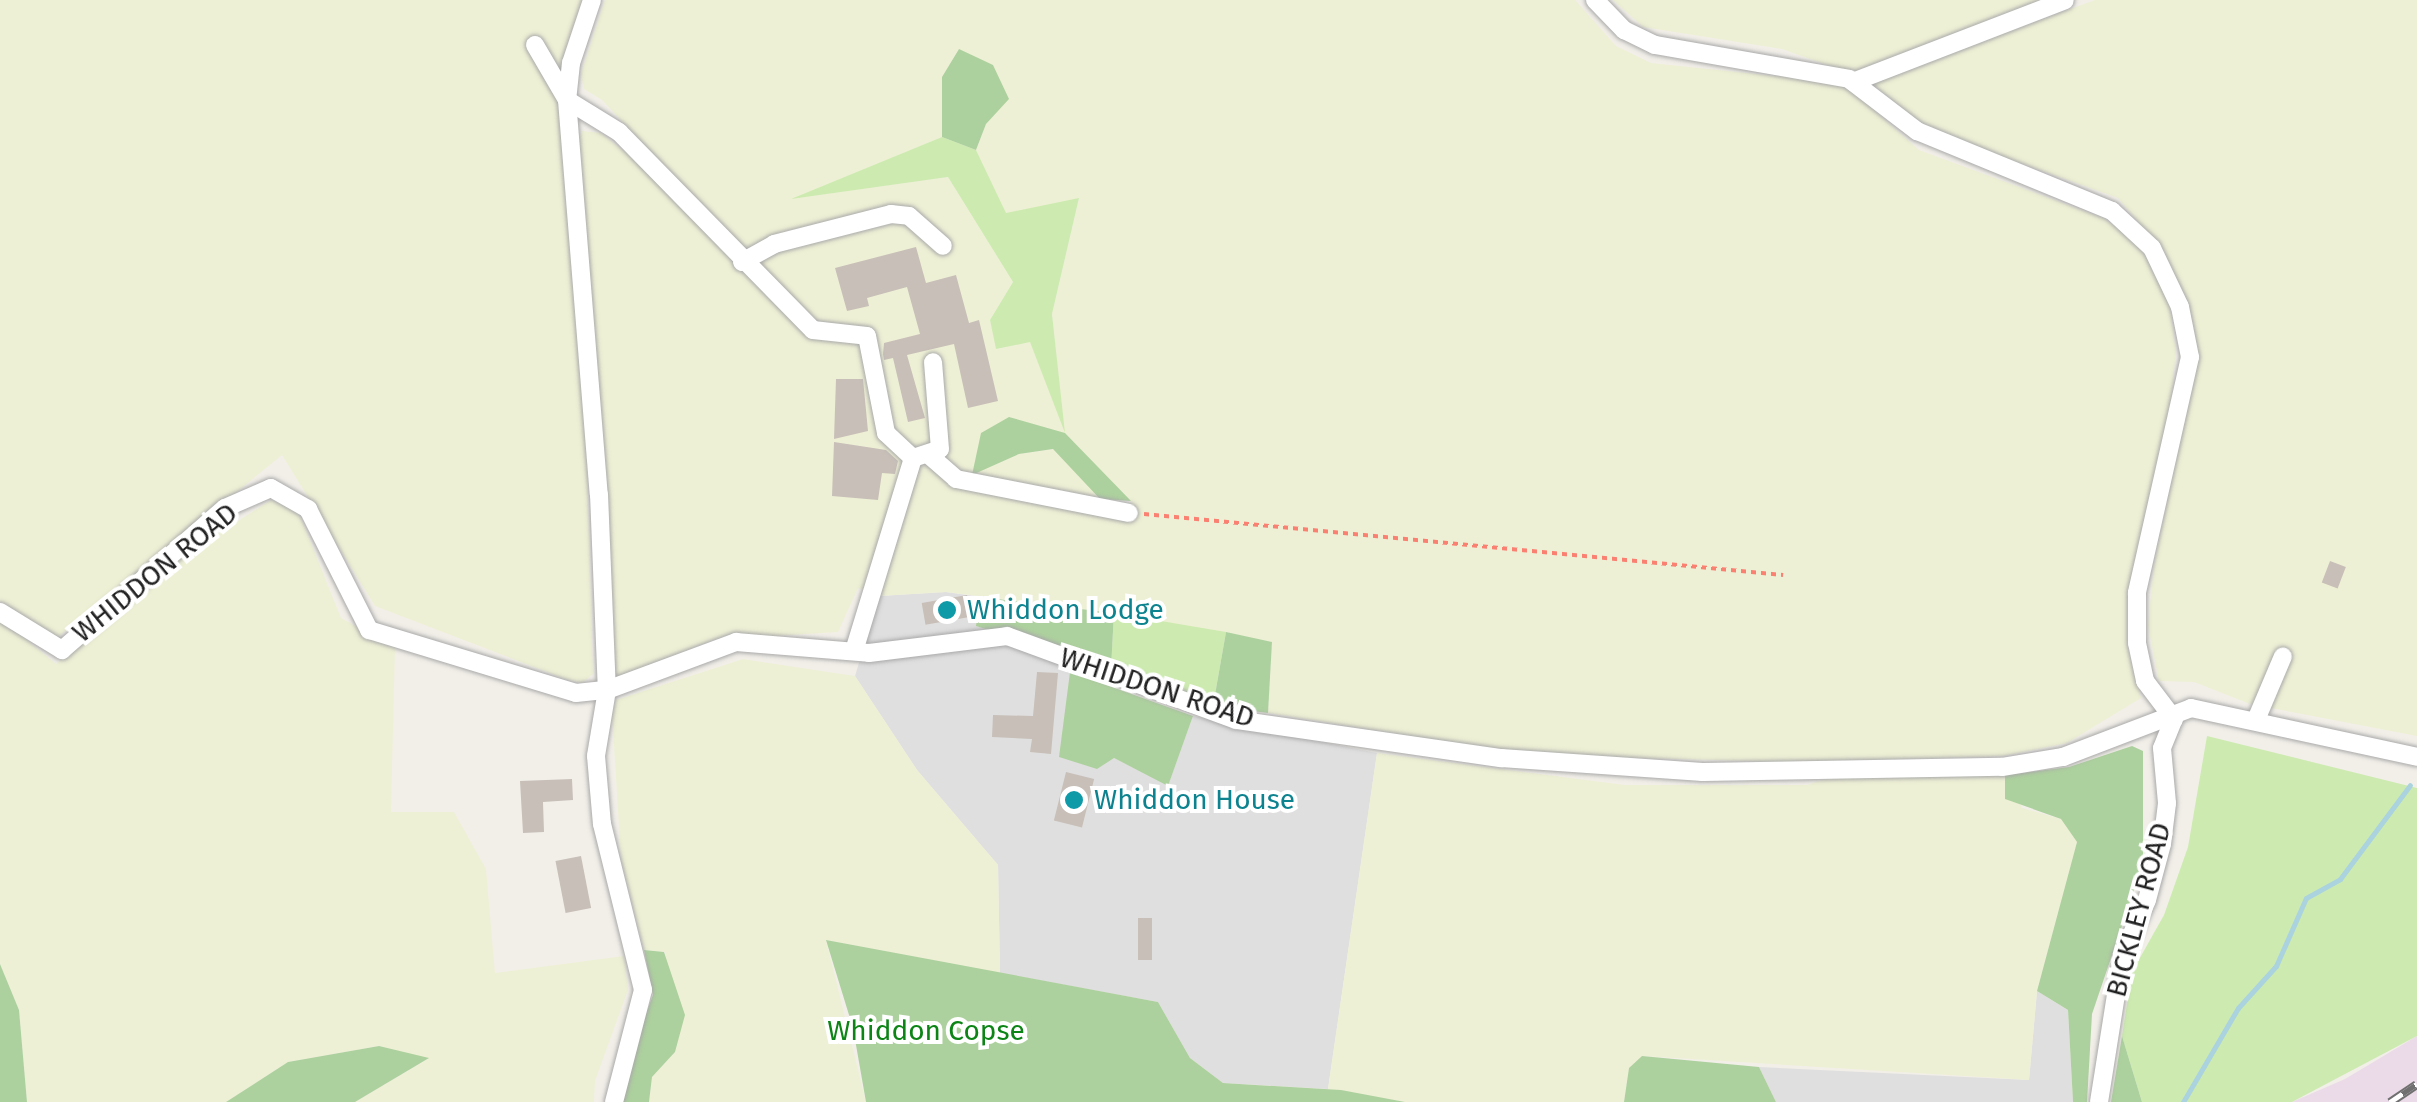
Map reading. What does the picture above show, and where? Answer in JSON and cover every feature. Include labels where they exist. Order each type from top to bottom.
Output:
[{"type":"street","points":[[592,0],[571,63],[568,100],[590,346],[607,690],[596,756],[602,824],[643,990],[614,1102]]},
{"type":"street","points":[[1595,0],[1624,30],[1655,46],[1768,61],[1853,82],[1916,131],[2112,212],[2152,248],[2180,307],[2190,357],[2136,593],[2136,643],[2145,681],[2174,719]]},
{"type":"street","points":[[1853,82],[2065,0]]},
{"type":"street","points":[[536,45],[568,100],[618,132],[742,262],[814,330],[866,336],[886,434],[956,479],[1129,513]]},
{"type":"street","points":[[742,262],[774,244],[891,214],[909,216],[943,246]]},
{"type":"street","points":[[854,650],[862,608],[921,457],[940,449],[934,362]]},
{"type":"street","name":"WHIDDON ROAD","points":[[0,612],[62,650],[225,508],[271,488],[308,509],[369,630],[576,693],[607,690],[736,642],[854,650],[1007,636],[1236,720],[1501,758],[1703,772],[2002,767],[2063,757],[2174,719],[2191,708],[2417,757]]},
{"type":"street","points":[[2256,720],[2283,656]]},
{"type":"street","name":"BICKLEY ROAD","points":[[2098,1102],[2122,956],[2148,900],[2162,844],[2167,803],[2162,748],[2174,719]]},
{"type":"path","points":[[1129,513],[1784,576]]},
{"type":"shaded area","points":[[946,592],[980,597],[977,626],[1075,656],[1060,757],[1114,758],[1168,785],[1193,716],[1377,753],[1328,1089],[1223,1083],[1190,1058],[1158,1002],[1000,973],[998,865],[917,770],[855,676],[879,596]]},
{"type":"shaded area","points":[[2037,991],[2068,1010],[2073,1102],[1776,1102],[1759,1067],[2029,1080]]},
{"type":"shaded area","points":[[2417,1036],[2417,1102],[2292,1102],[2345,1079]]},
{"type":"green space","points":[[0,0],[586,0],[559,99],[583,338],[593,674],[582,683],[565,679],[375,606],[282,455],[58,637],[0,602]]},
{"type":"green space","points":[[605,0],[1575,0],[1616,46],[1651,63],[1843,83],[1919,150],[2103,218],[2138,243],[2168,295],[2176,352],[2171,400],[2129,599],[2128,649],[2141,698],[2067,743],[2004,756],[1791,762],[1527,755],[1268,713],[1272,642],[1114,613],[946,592],[879,596],[858,588],[838,632],[713,640],[613,681],[597,365],[577,145],[582,131],[601,133],[729,235],[602,100],[584,89],[581,74]],"holes":[[[959,49],[986,124],[976,150],[1006,214],[1079,199],[1052,314],[1064,428],[1030,341],[997,349],[990,320],[1013,282],[948,177],[796,198],[942,137],[942,77]],[[1065,433],[1131,502],[1126,520],[1054,449],[1019,454],[972,474]]]},
{"type":"green space","points":[[1613,0],[2046,0],[1855,75],[1782,49],[1643,27]]},
{"type":"green space","points":[[2095,0],[2417,0],[2417,736],[2250,704],[2194,682],[2159,681],[2148,626],[2154,566],[2196,359],[2194,325],[2165,253],[2118,198],[1925,129],[1870,81]]},
{"type":"green space","points":[[959,49],[993,65],[1009,99],[986,124],[976,150],[942,137],[942,77]]},
{"type":"green space","points":[[942,137],[976,150],[1006,213],[1079,198],[1052,314],[1065,433],[1030,342],[996,349],[990,320],[1013,282],[948,177],[791,199]]},
{"type":"green space","points":[[1009,417],[1065,433],[1131,501],[1100,499],[1053,449],[1019,454],[972,475],[981,433]]},
{"type":"green space","points":[[271,500],[298,511],[341,618],[395,648],[391,812],[454,812],[486,869],[495,973],[624,956],[628,990],[595,1081],[594,1102],[355,1102],[428,1059],[379,1046],[288,1062],[226,1102],[27,1102],[19,1010],[0,964],[0,618],[56,664],[157,573]]},
{"type":"green space","points":[[980,597],[1114,613],[1111,669],[976,626]]},
{"type":"green space","points":[[1114,613],[1226,632],[1213,706],[1111,669]]},
{"type":"green space","points":[[1226,632],[1272,642],[1268,713],[1213,706]]},
{"type":"green space","points":[[743,659],[855,676],[917,770],[998,865],[1000,973],[826,940],[866,1102],[649,1102],[652,1077],[675,1052],[665,952],[644,950],[621,859],[612,714],[616,700]]},
{"type":"green space","points":[[1070,672],[1193,716],[1168,786],[1114,758],[1097,769],[1059,757]]},
{"type":"green space","points":[[2207,736],[2417,788],[2417,1036],[2292,1102],[2142,1102],[2122,1036],[2132,972],[2164,915],[2188,847]]},
{"type":"green space","points":[[2132,746],[2143,751],[2143,864],[2092,1014],[2087,1102],[2073,1102],[2068,1010],[2037,991],[2077,842],[2061,819],[2005,799],[2005,775],[2069,767]]},
{"type":"green space","points":[[1377,753],[1625,785],[1807,785],[1828,778],[2005,775],[2022,808],[2061,819],[2077,842],[2037,991],[2029,1080],[1642,1056],[1629,1068],[1624,1102],[1405,1102],[1328,1089]]},
{"type":"green space","name":"Whiddon Copse","points":[[826,940],[1158,1002],[1190,1058],[1223,1083],[1341,1090],[1405,1102],[866,1102],[853,1028]]},
{"type":"green space","points":[[644,950],[664,952],[685,1015],[675,1052],[652,1077],[649,1102],[621,1102],[625,1070],[653,995]]},
{"type":"green space","points":[[0,964],[19,1010],[27,1102],[0,1102]]},
{"type":"green space","points":[[2122,1036],[2142,1102],[2111,1102]]},
{"type":"green space","points":[[379,1046],[429,1058],[355,1102],[226,1102],[288,1062]]},
{"type":"green space","points":[[1642,1056],[1759,1067],[1776,1102],[1624,1102],[1629,1068]]},
{"type":"building","points":[[916,247],[926,283],[956,275],[969,323],[979,320],[998,401],[968,408],[954,344],[907,355],[925,418],[908,422],[893,358],[884,360],[883,354],[884,343],[920,334],[907,287],[867,298],[869,306],[847,311],[835,268]]},
{"type":"building","points":[[836,379],[863,379],[868,431],[834,439]]},
{"type":"building","points":[[834,442],[886,450],[898,461],[895,474],[882,473],[878,500],[832,496]]},
{"type":"building","points":[[2330,561],[2346,567],[2338,589],[2322,582]]},
{"type":"building","name":"Whiddon Lodge","points":[[967,595],[971,617],[926,625],[922,603]]},
{"type":"building","points":[[1037,672],[1058,673],[1051,754],[1030,752],[1032,739],[992,737],[993,715],[1033,716]]},
{"type":"building","name":"Whiddon House","points":[[1066,772],[1094,779],[1082,828],[1054,821]]},
{"type":"building","points":[[572,779],[573,800],[543,802],[544,832],[523,833],[520,781]]},
{"type":"building","points":[[581,856],[591,908],[566,913],[555,861]]},
{"type":"building","points":[[1138,918],[1152,918],[1152,960],[1138,960]]},
{"type":"waterway","points":[[2183,1102],[2238,1008],[2276,966],[2306,898],[2340,879],[2410,785]]},
{"type":"railway","points":[[2390,1102],[2417,1084]]},
{"type":"place","name":"Whiddon Lodge","points":[[947,610]]},
{"type":"place","name":"Whiddon House","points":[[1074,800]]}]
